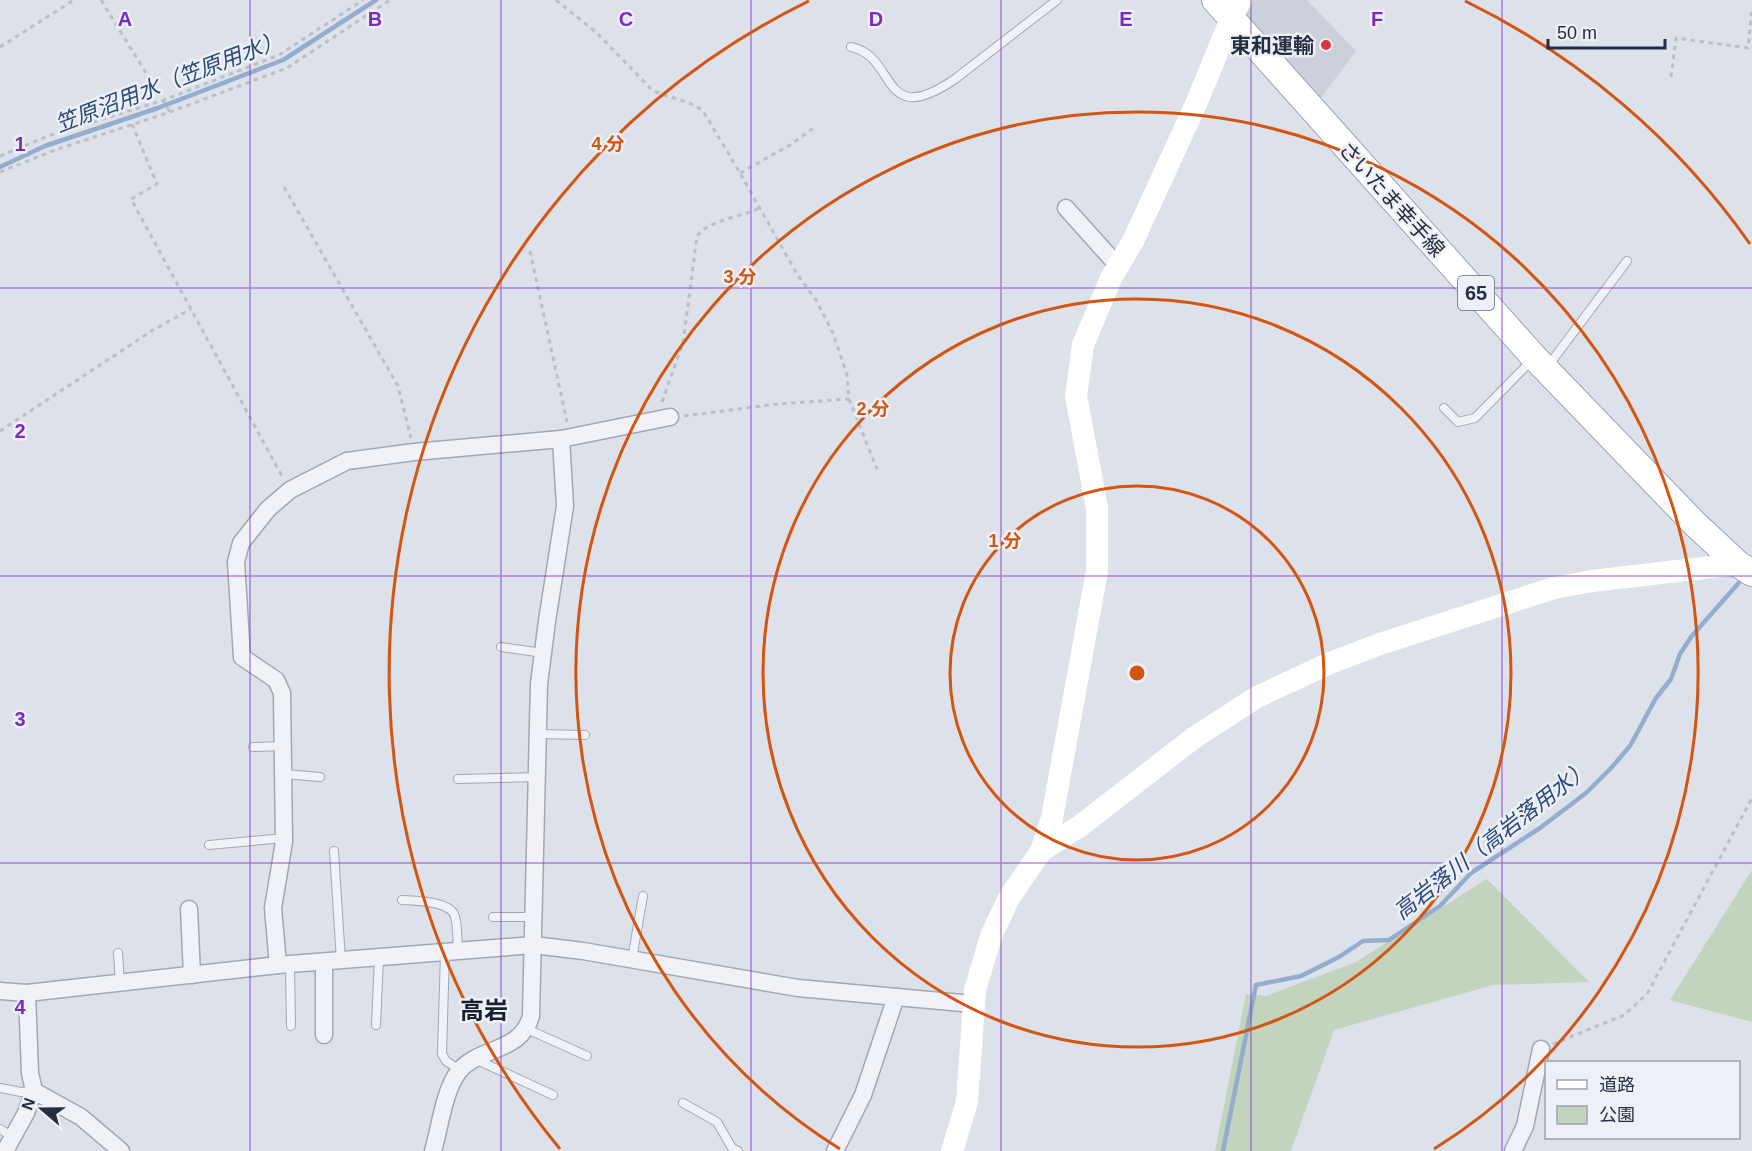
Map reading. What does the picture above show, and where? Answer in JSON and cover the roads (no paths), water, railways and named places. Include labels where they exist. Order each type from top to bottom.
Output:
[{"type":"main road","name":"さいたま幸手線","points":[[1215,0],[1236,10],[1540,363],[1694,523],[1745,568]]},
{"type":"street","points":[[952,1151],[968,1102],[975,990],[991,936],[1009,898],[1041,851],[1052,819],[1097,571],[1097,508],[1076,396],[1083,345],[1118,266],[1133,241],[1196,104],[1236,10]]},
{"type":"street","points":[[1066,208],[1118,266]]},
{"type":"street","points":[[284,965],[273,908],[284,838],[282,693],[276,680],[242,657],[236,562],[241,543],[268,509],[290,490],[347,461],[414,452],[566,438],[664,418]]},
{"type":"street","points":[[434,1151],[450,1087],[460,1070],[475,1059],[510,1044],[527,1029],[531,1016],[539,684],[566,506],[566,438]]},
{"type":"street","points":[[1041,851],[1080,826],[1194,737],[1257,697],[1330,663],[1380,644],[1554,588],[1592,581],[1745,568]]},
{"type":"street","points":[[189,909],[192,975]]},
{"type":"street","points":[[0,991],[27,993],[284,965],[534,945],[632,959],[798,988],[973,1004]]},
{"type":"street","points":[[324,1035],[332,961]]},
{"type":"street","points":[[6,1139],[26,1113],[34,1091],[30,1073],[27,993]]},
{"type":"street","points":[[835,1151],[863,1095],[896,997]]},
{"type":"street","points":[[1513,1151],[1525,1126],[1540,1049]]},
{"type":"street","points":[[34,1091],[81,1117],[121,1151]]},
{"type":"lane","points":[[851,46],[869,54],[889,83],[903,95],[916,99],[940,90],[1057,0]]},
{"type":"lane","points":[[1444,408],[1458,422],[1475,418],[1540,363],[1627,261]]},
{"type":"lane","points":[[501,647],[543,653]]},
{"type":"lane","points":[[538,734],[585,735]]},
{"type":"lane","points":[[253,747],[284,746]]},
{"type":"lane","points":[[284,774],[320,777]]},
{"type":"lane","points":[[458,778],[538,777]]},
{"type":"lane","points":[[209,845],[284,838]]},
{"type":"lane","points":[[332,961],[333,851]]},
{"type":"lane","points":[[632,959],[643,897]]},
{"type":"lane","points":[[402,900],[437,904],[450,908],[455,914],[442,1054],[446,1061],[460,1070]]},
{"type":"lane","points":[[493,917],[534,917]]},
{"type":"lane","points":[[118,953],[120,983]]},
{"type":"lane","points":[[376,1025],[379,958]]},
{"type":"lane","points":[[284,965],[291,1026]]},
{"type":"lane","points":[[527,1029],[587,1056]]},
{"type":"lane","points":[[475,1059],[554,1095]]},
{"type":"lane","points":[[0,1088],[21,1092],[34,1091]]},
{"type":"lane","points":[[683,1103],[717,1122],[732,1148],[738,1151]]},
{"type":"waterway","name":"笠原沼用水（笠原用水）","points":[[0,167],[45,146],[158,108],[283,60],[376,0]]},
{"type":"waterway","name":"高岩落川（高岩落用水）","points":[[1223,1151],[1256,985],[1301,976],[1339,957],[1363,941],[1389,940],[1440,906],[1471,873],[1540,828],[1586,793],[1630,746],[1656,698],[1671,679],[1680,654],[1691,637],[1743,578]]},
{"type":"place","name":"東和運輸","points":[[1326,45]]},
{"type":"district","name":"高岩","points":[[484,1010]]}]
